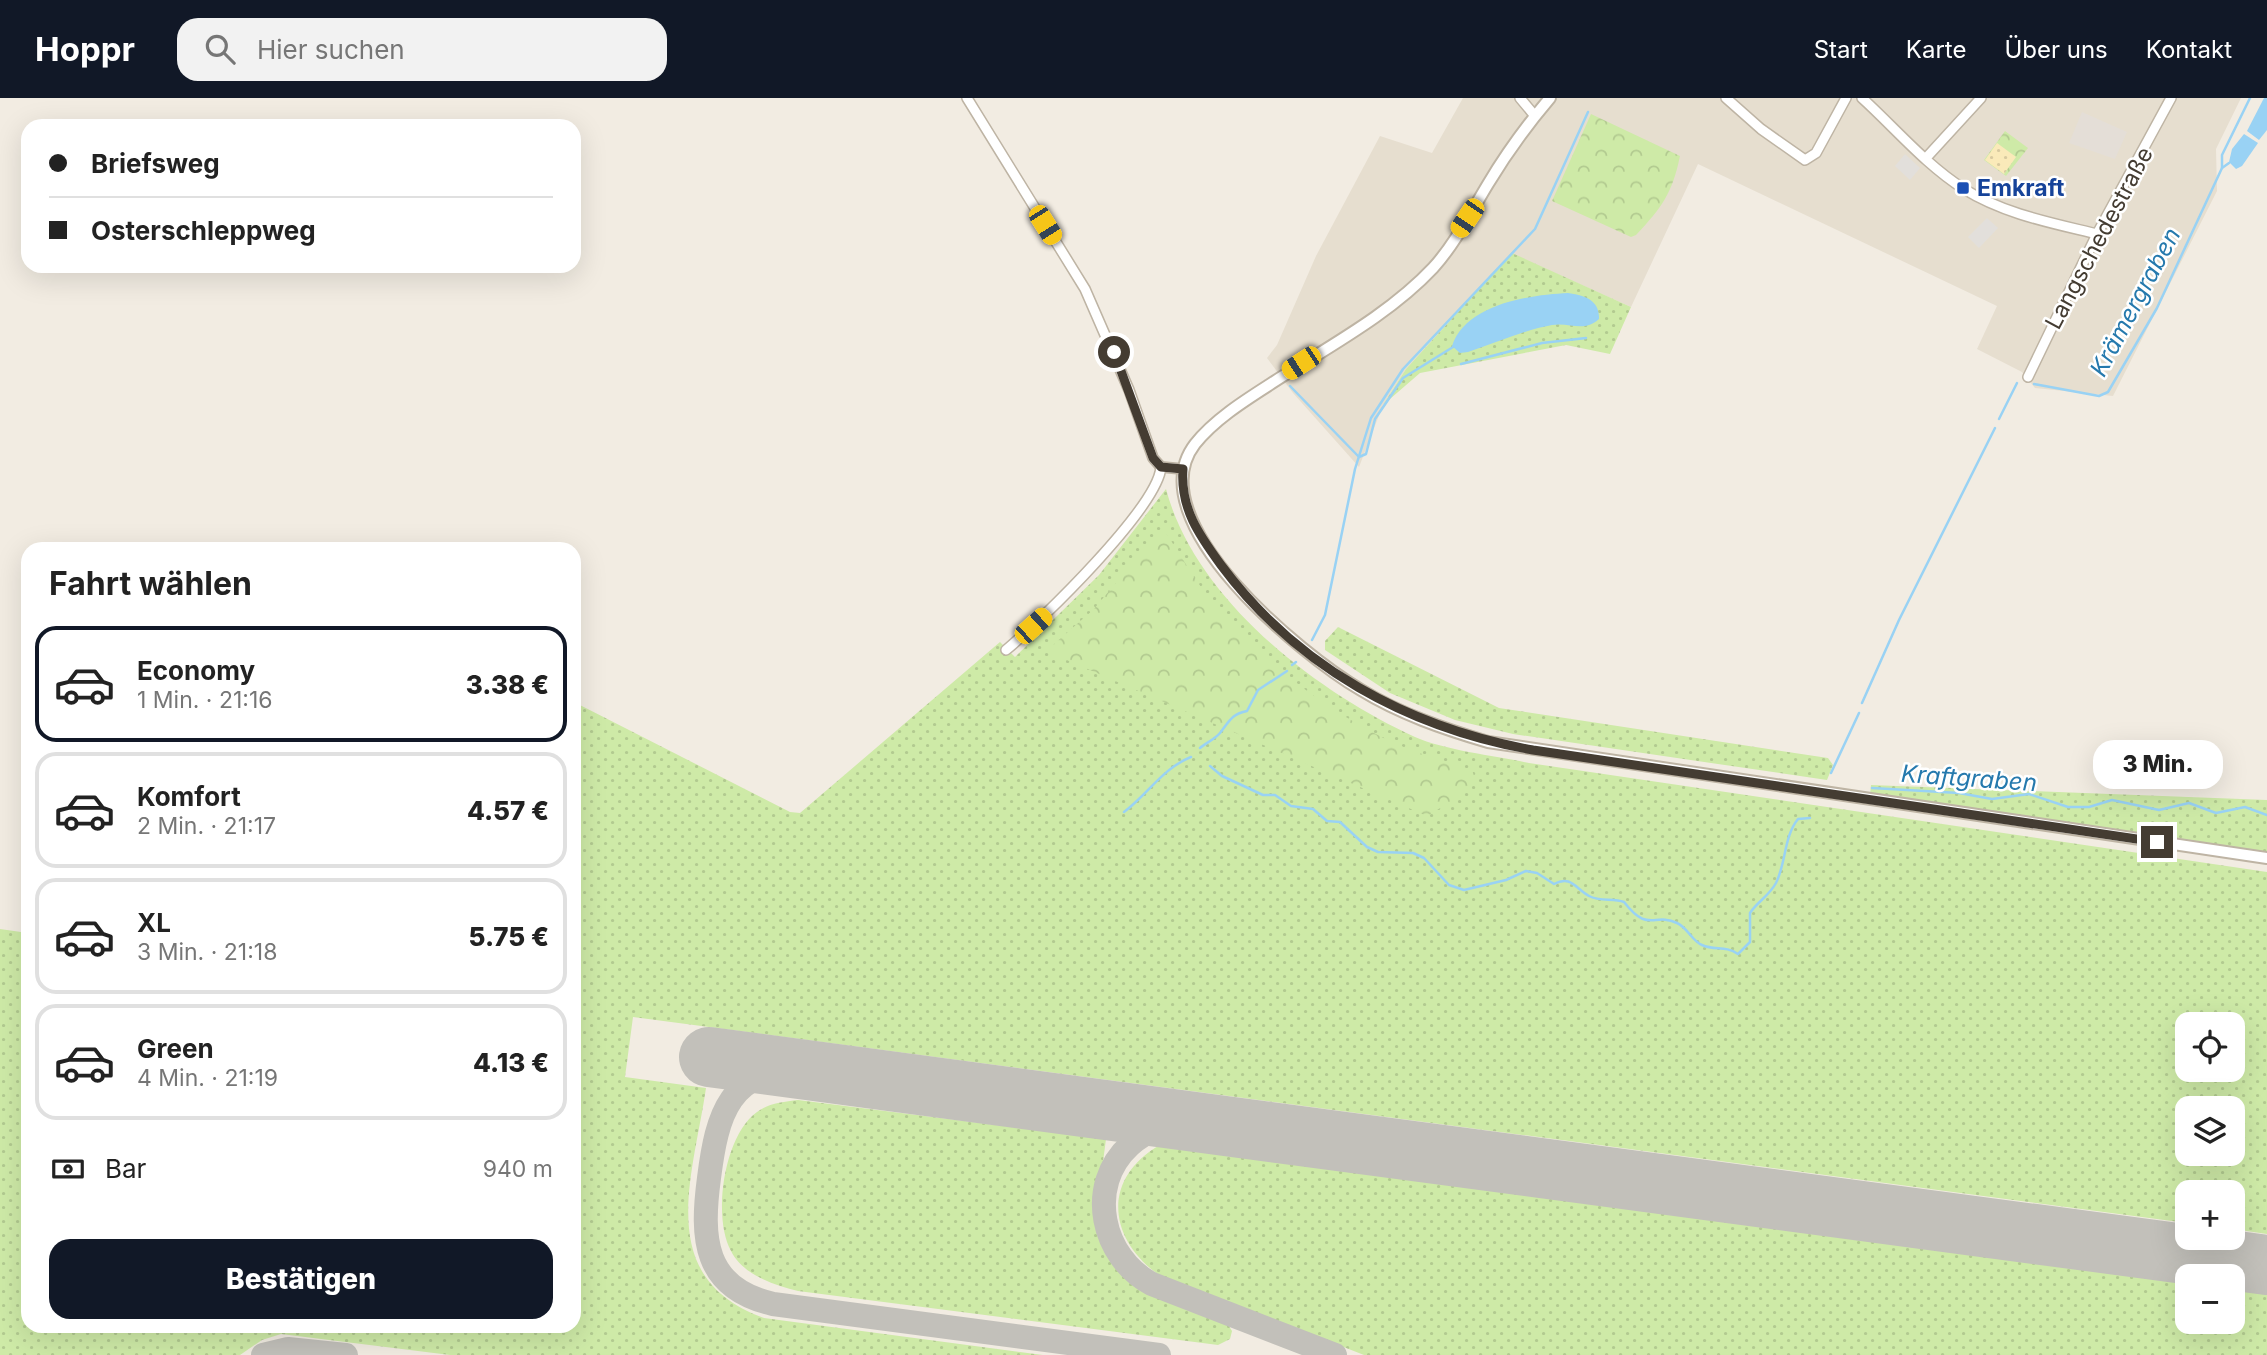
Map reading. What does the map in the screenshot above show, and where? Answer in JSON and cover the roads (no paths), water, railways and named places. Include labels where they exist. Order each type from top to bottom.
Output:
[{"type":"street","points":[[967,98],[1085,289],[1129,390],[1153,458],[1161,467],[1183,469]]},
{"type":"street","points":[[1520,98],[1535,116]]},
{"type":"street","points":[[1550,98],[1432,268],[1398,299],[1218,422],[1196,444],[1183,469],[1182,494],[1192,521],[1228,573],[1265,617],[1308,654],[1360,690],[1389,706],[1453,732],[1533,750],[2267,858]]},
{"type":"street","points":[[1726,98],[1761,129],[1805,160],[1816,153],[1846,98]]},
{"type":"street","points":[[1862,98],[1926,158],[1963,188],[1994,205],[2025,216],[2097,234]]},
{"type":"street","points":[[1926,158],[1981,98]]},
{"type":"street","name":"Langschedestraße","points":[[2028,377],[2097,234],[2171,98]]},
{"type":"street","points":[[1006,650],[1065,596],[1104,553],[1158,484],[1161,467]]},
{"type":"water","points":[[2264,98],[2267,98],[2267,130],[2259,140],[2247,131]]},
{"type":"water","points":[[2244,134],[2258,143],[2242,166],[2236,169],[2229,162],[2232,149]]},
{"type":"water","points":[[1568,293],[1580,295],[1594,303],[1599,319],[1582,326],[1559,324],[1541,327],[1468,352],[1460,353],[1452,346],[1459,332],[1485,311],[1501,304],[1535,296]]},
{"type":"waterway","points":[[2222,168],[2222,155],[2250,98]]},
{"type":"waterway","points":[[1312,640],[1325,615],[1355,469],[1371,418],[1403,369],[1535,229],[1588,112]]},
{"type":"waterway","name":"Krämergraben","points":[[2034,384],[2099,396],[2108,392],[2157,308],[2222,168],[2229,163]]},
{"type":"waterway","points":[[1461,364],[1542,343],[1586,338]]},
{"type":"waterway","points":[[1290,386],[1359,457],[1366,454],[1375,419],[1403,378],[1453,347]]},
{"type":"waterway","name":"Krämergraben","points":[[1999,419],[2017,383]]},
{"type":"waterway","name":"Krämergraben","points":[[1862,703],[1899,620],[1995,428]]},
{"type":"waterway","points":[[1292,665],[1296,662]]},
{"type":"waterway","points":[[1200,748],[1218,735],[1234,716],[1247,711],[1258,690],[1287,671]]},
{"type":"waterway","name":"Krämergraben","points":[[1831,773],[1859,713]]},
{"type":"waterway","points":[[1124,812],[1172,768],[1191,757]]},
{"type":"waterway","points":[[1210,766],[1222,776],[1263,795],[1275,795],[1291,806],[1313,809],[1327,821],[1340,822],[1367,847],[1378,852],[1413,853],[1424,858],[1449,885],[1464,890],[1506,880],[1526,871],[1537,873],[1554,884],[1569,882],[1593,898],[1624,902],[1632,912],[1645,920],[1669,920],[1677,923],[1702,945],[1738,954],[1750,942],[1750,913],[1776,883],[1793,826],[1798,819],[1810,818]]},
{"type":"waterway","name":"Kraftgraben","points":[[1872,788],[1959,793],[1992,799],[2029,794],[2068,807],[2089,807],[2112,800],[2159,810],[2189,803],[2216,813],[2245,807],[2267,815]]},
{"type":"place","name":"Emkraft","points":[[1963,188]]}]
